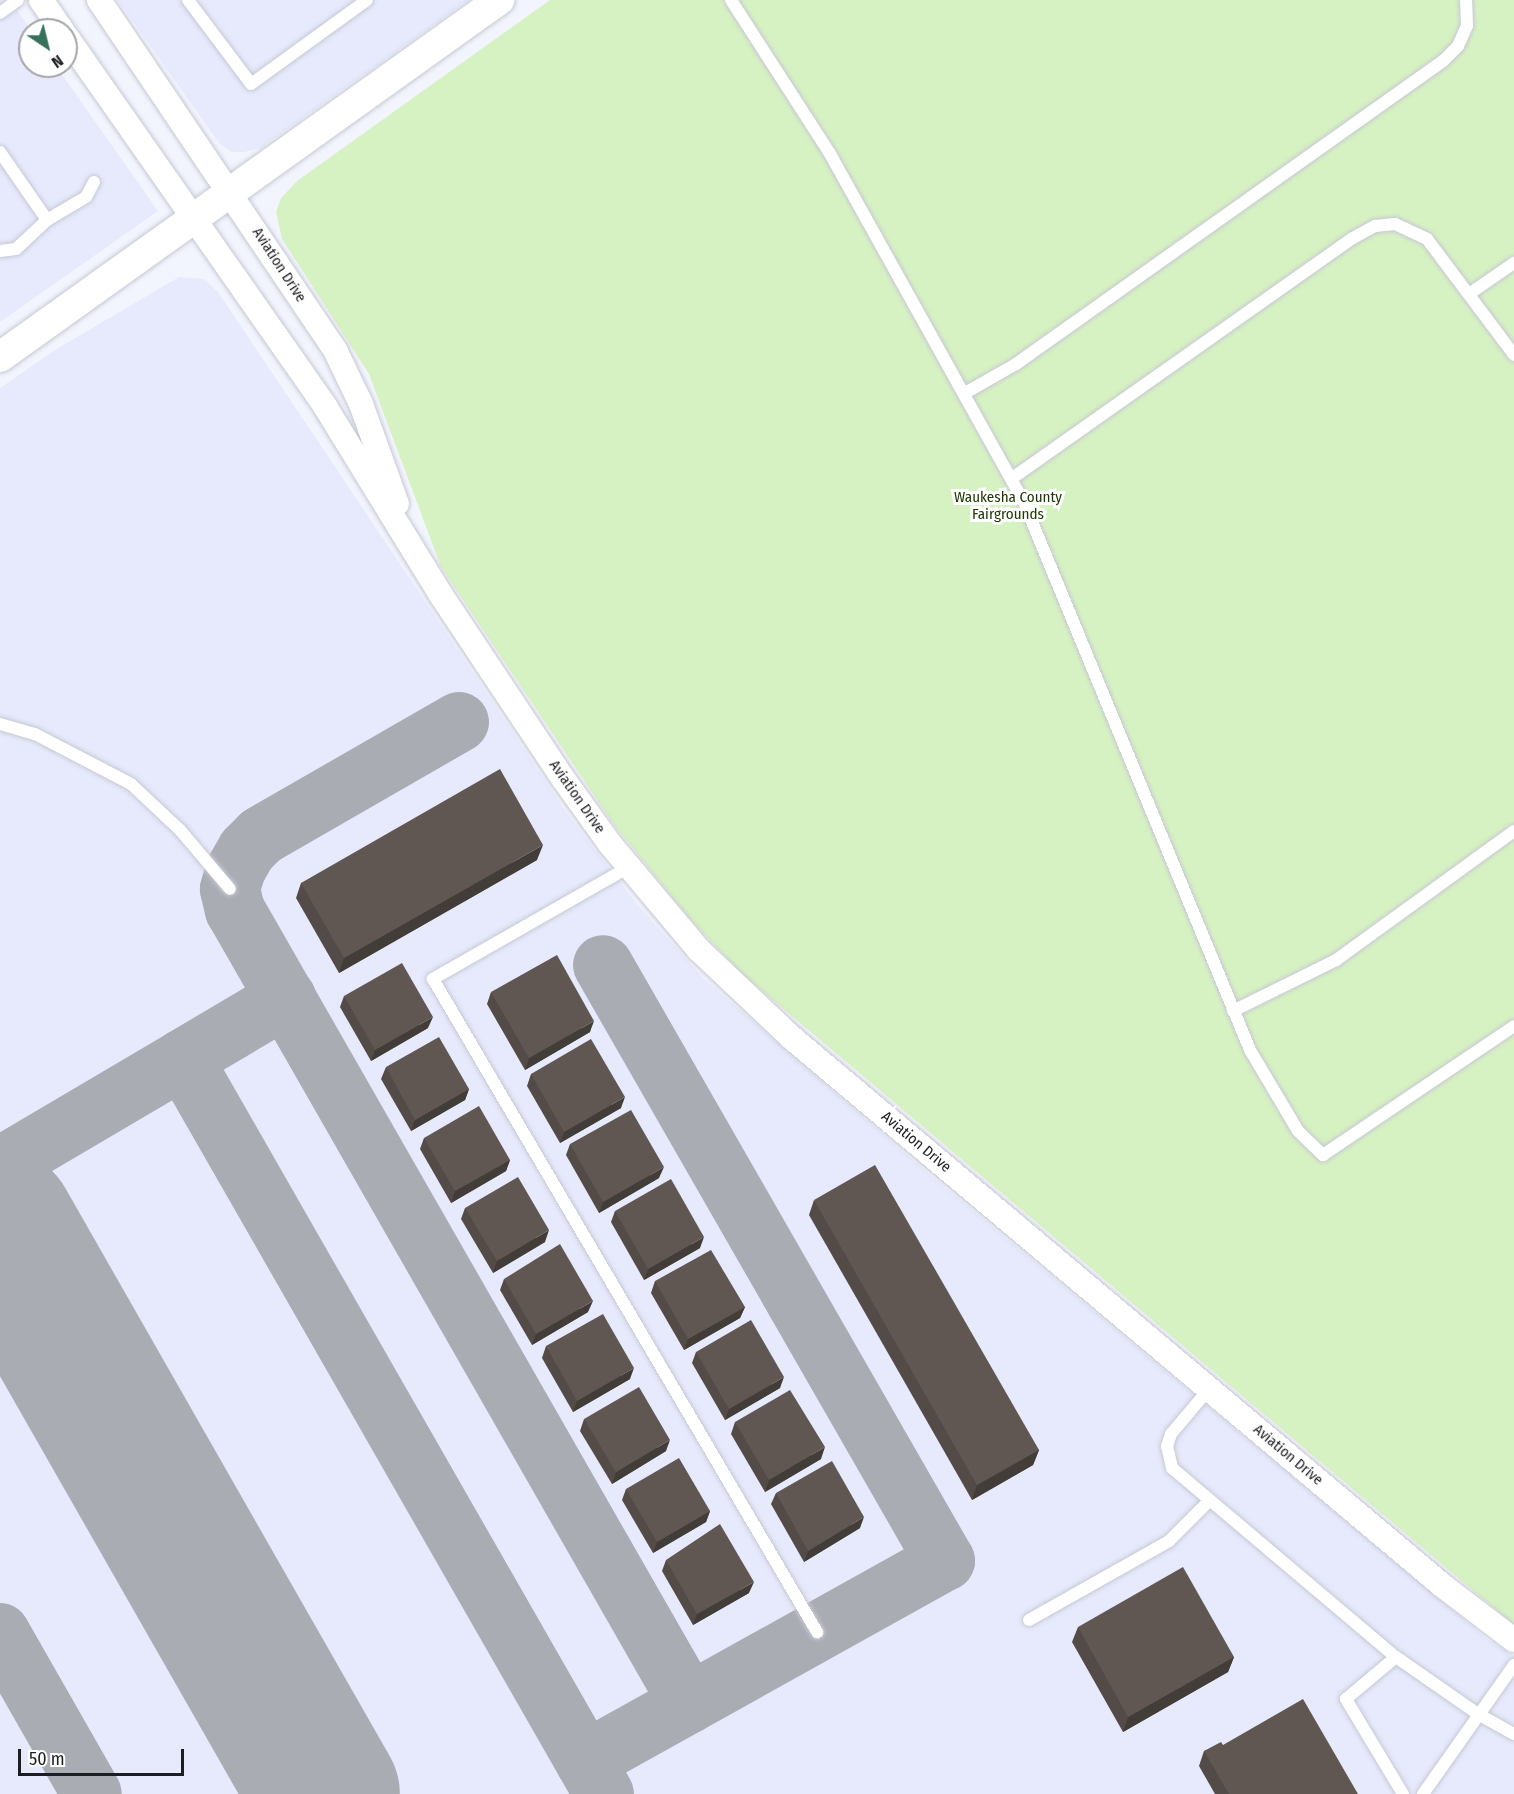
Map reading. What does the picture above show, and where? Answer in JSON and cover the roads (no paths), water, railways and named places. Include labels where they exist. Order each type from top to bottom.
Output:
[{"type":"street","name":"Aviation Drive","points":[[99,0],[232,193],[349,376],[415,554]]},
{"type":"street","points":[[0,357],[499,0]]},
{"type":"street","points":[[47,2],[56,18]]},
{"type":"street","name":"Aviation Drive","points":[[78,53],[326,408],[415,554],[562,777],[629,867],[699,950],[748,999],[1443,1586],[1514,1640]]},
{"type":"lane","points":[[0,13],[18,0]]},
{"type":"lane","points":[[188,0],[251,84],[367,0]]},
{"type":"lane","points":[[731,0],[829,152],[1011,479],[1250,1050],[1298,1131],[1323,1155],[1514,1026]]},
{"type":"lane","points":[[965,393],[1016,364],[1443,62],[1458,46],[1467,26],[1466,0]]},
{"type":"lane","points":[[0,152],[47,220]]},
{"type":"lane","points":[[0,251],[16,249],[47,220],[86,196],[93,182]]},
{"type":"lane","points":[[1011,479],[1353,238],[1375,226],[1395,224],[1427,239],[1514,355]]},
{"type":"lane","points":[[1469,294],[1514,262]]},
{"type":"lane","points":[[0,724],[35,734],[131,784],[180,830],[231,889]]},
{"type":"lane","points":[[1233,1011],[1336,960],[1514,831]]},
{"type":"lane","points":[[629,867],[433,979],[817,1632]]},
{"type":"lane","points":[[1209,1389],[1171,1434],[1167,1446],[1172,1468],[1396,1657],[1478,1714],[1514,1734]]},
{"type":"lane","points":[[1029,1620],[1169,1541],[1209,1501]]},
{"type":"lane","points":[[1396,1657],[1346,1699],[1403,1794]]},
{"type":"lane","points":[[1423,1794],[1514,1665]]},
{"type":"park label","name":"Waukesha County Fairgrounds","points":[[1008,506]]}]
